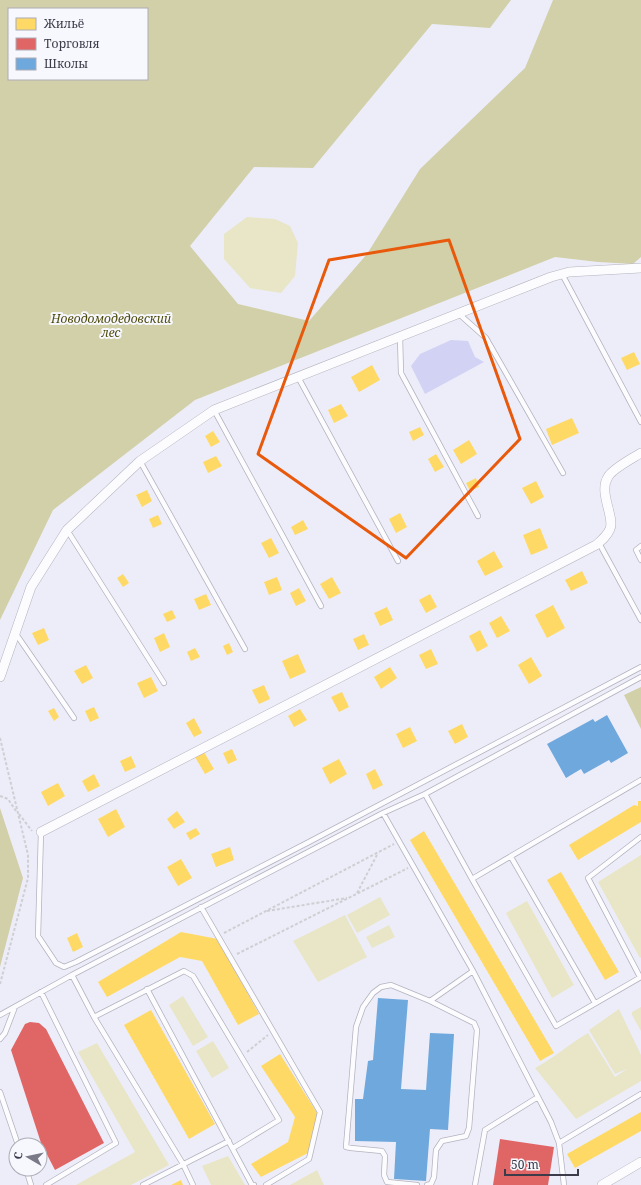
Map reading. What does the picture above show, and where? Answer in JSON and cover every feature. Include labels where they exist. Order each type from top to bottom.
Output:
[{"type":"street","points":[[0,677],[31,587],[67,530],[140,461],[214,410],[562,274],[569,272],[641,268]]},
{"type":"street","points":[[41,832],[599,543],[611,527],[604,488],[608,476],[620,466],[641,453]]},
{"type":"street","points":[[602,1185],[641,1162]]},
{"type":"lane","points":[[562,274],[641,422]]},
{"type":"lane","points":[[459,314],[486,338],[563,473]]},
{"type":"lane","points":[[400,337],[401,373],[478,516]]},
{"type":"lane","points":[[298,377],[398,561]]},
{"type":"lane","points":[[214,410],[321,606]]},
{"type":"lane","points":[[140,461],[245,649]]},
{"type":"lane","points":[[67,530],[164,683]]},
{"type":"lane","points":[[599,543],[641,620]]},
{"type":"lane","points":[[641,546],[636,550],[641,560]]},
{"type":"lane","points":[[15,634],[74,718]]},
{"type":"lane","points":[[41,832],[38,936],[56,964],[64,967],[302,845],[641,667]]},
{"type":"lane","points":[[0,1015],[201,907],[383,813],[425,794],[641,677]]},
{"type":"lane","points":[[472,879],[641,780]]},
{"type":"lane","points":[[425,794],[556,1026],[640,977],[588,878],[641,838]]},
{"type":"lane","points":[[383,813],[473,972],[551,1122],[559,1143],[564,1185]]},
{"type":"lane","points":[[511,857],[595,1003]]},
{"type":"lane","points":[[201,907],[320,1112],[309,1159],[266,1185]]},
{"type":"lane","points":[[94,1017],[184,971],[193,976],[279,1120],[233,1148]]},
{"type":"lane","points":[[430,1001],[473,972]]},
{"type":"lane","points":[[72,975],[94,1017],[183,1164],[193,1185]]},
{"type":"lane","points":[[417,1185],[387,1182],[384,1175],[385,1156],[382,1151],[346,1147],[356,1027],[363,1007],[373,993],[381,987],[391,985],[430,1001],[474,1023],[477,1030],[469,1128],[466,1136],[442,1141],[436,1150],[434,1177],[431,1184],[427,1185]]},
{"type":"lane","points":[[147,990],[252,1184],[254,1185]]},
{"type":"lane","points":[[41,992],[116,1143],[46,1185]]},
{"type":"lane","points":[[0,1039],[5,1033],[15,1006]]},
{"type":"lane","points":[[0,1092],[15,1137]]},
{"type":"lane","points":[[559,1143],[641,1094]]},
{"type":"lane","points":[[475,1185],[485,1130],[538,1097]]},
{"type":"lane","points":[[143,1185],[229,1141]]},
{"type":"path","points":[[0,738],[28,855],[28,878],[0,984]]},
{"type":"path","points":[[0,796],[8,799],[32,831],[41,832]]},
{"type":"path","points":[[218,936],[399,841]]},
{"type":"path","points":[[357,893],[378,852]]},
{"type":"path","points":[[230,958],[412,866]]},
{"type":"path","points":[[263,912],[349,898]]},
{"type":"path","points":[[241,1056],[274,1032]]},
{"type":"highlighted area","points":[[449,240],[520,439],[406,558],[258,454],[329,260]]},
{"type":"shaded area","points":[[247,217],[275,219],[290,226],[298,243],[295,276],[281,293],[250,288],[224,259],[224,234]]},
{"type":"shaded area","points":[[641,855],[641,957],[640,958],[598,882]]},
{"type":"shaded area","points":[[380,897],[390,915],[357,933],[347,915]]},
{"type":"shaded area","points":[[527,901],[574,985],[552,998],[506,913]]},
{"type":"shaded area","points":[[345,915],[367,957],[318,982],[293,941]]},
{"type":"shaded area","points":[[389,925],[395,937],[372,948],[366,937]]},
{"type":"shaded area","points":[[183,996],[208,1037],[193,1046],[169,1005]]},
{"type":"shaded area","points":[[641,1007],[641,1031],[632,1015],[632,1012]]},
{"type":"shaded area","points":[[619,1009],[641,1055],[641,1081],[576,1119],[535,1068],[588,1033],[615,1077],[627,1069],[615,1074],[589,1030]]},
{"type":"shaded area","points":[[213,1041],[229,1068],[212,1078],[196,1051]]},
{"type":"shaded area","points":[[97,1043],[169,1165],[131,1185],[76,1185],[135,1152],[78,1052]]},
{"type":"shaded area","points":[[228,1156],[245,1185],[211,1185],[202,1166]]},
{"type":"shaded area","points":[[317,1170],[324,1185],[290,1185]]},
{"type":"green space","name":"Новодомодедовский лес","points":[[0,0],[511,0],[490,28],[432,24],[313,168],[254,167],[190,246],[238,304],[309,321],[367,254],[420,169],[525,68],[553,0],[641,0],[641,257],[633,264],[555,257],[195,400],[53,510],[0,620]]},
{"type":"green space","points":[[641,687],[641,729],[624,695]]},
{"type":"green space","points":[[0,808],[23,878],[0,967]]},
{"type":"water","points":[[451,340],[468,341],[475,357],[484,362],[425,394],[411,366],[420,354]]},
{"type":"building: Жильё","points":[[634,352],[640,364],[627,370],[621,358]]},
{"type":"building: Жильё","points":[[372,365],[380,380],[359,392],[351,377]]},
{"type":"building: Жильё","points":[[341,404],[348,416],[334,423],[328,410]]},
{"type":"building: Жильё","points":[[572,418],[579,433],[552,445],[546,429]]},
{"type":"building: Жильё","points":[[420,427],[424,435],[413,441],[409,432]]},
{"type":"building: Жильё","points":[[213,431],[220,442],[211,447],[205,436]]},
{"type":"building: Жильё","points":[[469,440],[477,454],[461,464],[453,450]]},
{"type":"building: Жильё","points":[[436,454],[444,467],[435,472],[428,459]]},
{"type":"building: Жильё","points":[[216,456],[222,466],[208,473],[203,462]]},
{"type":"building: Жильё","points":[[476,478],[479,487],[470,491],[466,483]]},
{"type":"building: Жильё","points":[[536,481],[544,497],[531,504],[522,488]]},
{"type":"building: Жильё","points":[[147,490],[152,501],[142,507],[136,495]]},
{"type":"building: Жильё","points":[[400,513],[407,527],[396,533],[389,519]]},
{"type":"building: Жильё","points":[[158,515],[162,524],[153,528],[149,519]]},
{"type":"building: Жильё","points":[[303,520],[308,529],[295,535],[291,527]]},
{"type":"building: Жильё","points":[[540,528],[548,548],[531,555],[523,535]]},
{"type":"building: Жильё","points":[[271,538],[279,553],[269,558],[261,543]]},
{"type":"building: Жильё","points":[[494,551],[503,567],[485,576],[477,561]]},
{"type":"building: Жильё","points":[[582,571],[588,583],[571,591],[565,580]]},
{"type":"building: Жильё","points":[[123,574],[129,583],[123,587],[117,578]]},
{"type":"building: Жильё","points":[[277,577],[282,590],[269,595],[264,582]]},
{"type":"building: Жильё","points":[[332,577],[341,593],[329,599],[320,584]]},
{"type":"building: Жильё","points":[[299,588],[306,601],[296,606],[290,593]]},
{"type":"building: Жильё","points":[[206,594],[211,605],[199,610],[194,599]]},
{"type":"building: Жильё","points":[[430,594],[437,607],[426,613],[419,600]]},
{"type":"building: Жильё","points":[[553,605],[565,628],[547,638],[535,615]]},
{"type":"building: Жильё","points":[[387,607],[393,620],[380,626],[374,613]]},
{"type":"building: Жильё","points":[[172,610],[176,618],[167,622],[163,614]]},
{"type":"building: Жильё","points":[[501,616],[510,631],[497,638],[489,623]]},
{"type":"building: Жильё","points":[[44,628],[49,640],[38,645],[32,633]]},
{"type":"building: Жильё","points":[[480,630],[488,646],[477,652],[469,636]]},
{"type":"building: Жильё","points":[[164,633],[170,647],[160,652],[154,638]]},
{"type":"building: Жильё","points":[[364,634],[369,645],[358,650],[353,639]]},
{"type":"building: Жильё","points":[[229,643],[233,652],[227,655],[223,646]]},
{"type":"building: Жильё","points":[[195,648],[200,657],[191,661],[187,652]]},
{"type":"building: Жильё","points":[[431,649],[438,664],[426,669],[419,655]]},
{"type":"building: Жильё","points":[[298,654],[306,672],[290,679],[282,661]]},
{"type":"building: Жильё","points":[[531,657],[542,676],[529,684],[518,665]]},
{"type":"building: Жильё","points":[[86,665],[93,678],[82,684],[74,671]]},
{"type":"building: Жильё","points":[[390,667],[397,678],[381,689],[374,677]]},
{"type":"building: Жильё","points":[[151,677],[158,691],[144,698],[137,683]]},
{"type":"building: Жильё","points":[[264,685],[270,699],[259,704],[252,690]]},
{"type":"building: Жильё","points":[[342,692],[349,707],[339,712],[331,697]]},
{"type":"building: Жильё","points":[[94,707],[99,718],[90,722],[85,711]]},
{"type":"building: Жильё","points":[[54,708],[59,717],[54,721],[48,711]]},
{"type":"building: Жильё","points":[[300,709],[307,720],[294,727],[288,716]]},
{"type":"building: Жильё","points":[[194,718],[202,733],[194,737],[186,723]]},
{"type":"building: Жильё","points":[[462,724],[468,737],[455,744],[448,731]]},
{"type":"building: Жильё","points":[[410,727],[417,741],[403,748],[396,734]]},
{"type":"building: Жильё","points":[[232,749],[237,760],[228,764],[223,753]]},
{"type":"building: Жильё","points":[[204,752],[214,769],[205,774],[195,757]]},
{"type":"building: Жильё","points":[[131,756],[136,767],[125,772],[120,761]]},
{"type":"building: Жильё","points":[[339,759],[347,774],[330,784],[322,768]]},
{"type":"building: Жильё","points":[[375,769],[383,785],[373,790],[366,774]]},
{"type":"building: Жильё","points":[[94,774],[100,786],[88,792],[82,781]]},
{"type":"building: Жильё","points":[[58,783],[65,796],[48,806],[41,792]]},
{"type":"building: Жильё","points":[[638,801],[641,801],[641,822],[578,860],[569,845],[634,805],[638,806]]},
{"type":"building: Жильё","points":[[116,809],[125,827],[108,837],[98,819]]},
{"type":"building: Жильё","points":[[177,811],[185,822],[174,829],[167,819]]},
{"type":"building: Жильё","points":[[196,828],[200,834],[190,840],[186,833]]},
{"type":"building: Жильё","points":[[424,831],[554,1053],[540,1061],[410,840]]},
{"type":"building: Жильё","points":[[230,847],[234,860],[216,867],[211,854]]},
{"type":"building: Жильё","points":[[181,859],[192,878],[178,886],[167,867]]},
{"type":"building: Жильё","points":[[561,872],[619,972],[605,980],[547,880]]},
{"type":"building: Жильё","points":[[181,932],[218,939],[259,1014],[238,1025],[202,961],[180,957],[107,997],[98,982]]},
{"type":"building: Жильё","points":[[77,933],[83,947],[73,952],[67,938]]},
{"type":"building: Жильё","points":[[151,1010],[215,1124],[189,1139],[124,1025]]},
{"type":"building: Жильё","points":[[280,1054],[319,1116],[310,1152],[261,1177],[251,1164],[288,1142],[295,1117],[261,1066]]},
{"type":"building: Жильё","points":[[641,1112],[641,1131],[575,1168],[567,1154]]},
{"type":"building: Жильё","points":[[181,1180],[183,1185],[171,1185]]},
{"type":"building: Торговля","points":[[30,1022],[39,1023],[46,1029],[104,1143],[55,1170],[48,1156],[48,1137],[39,1137],[11,1050],[25,1024]]},
{"type":"building: Торговля","points":[[500,1139],[554,1147],[548,1185],[493,1185]]},
{"type":"building: Школы","points":[[607,715],[628,753],[611,763],[609,760],[584,774],[581,769],[566,778],[547,744],[593,719],[595,722]]},
{"type":"building: Школы","points":[[378,998],[408,1000],[401,1089],[426,1090],[430,1033],[454,1034],[448,1130],[430,1129],[426,1181],[394,1179],[396,1142],[355,1141],[355,1099],[363,1099],[368,1061],[373,1060]]}]
